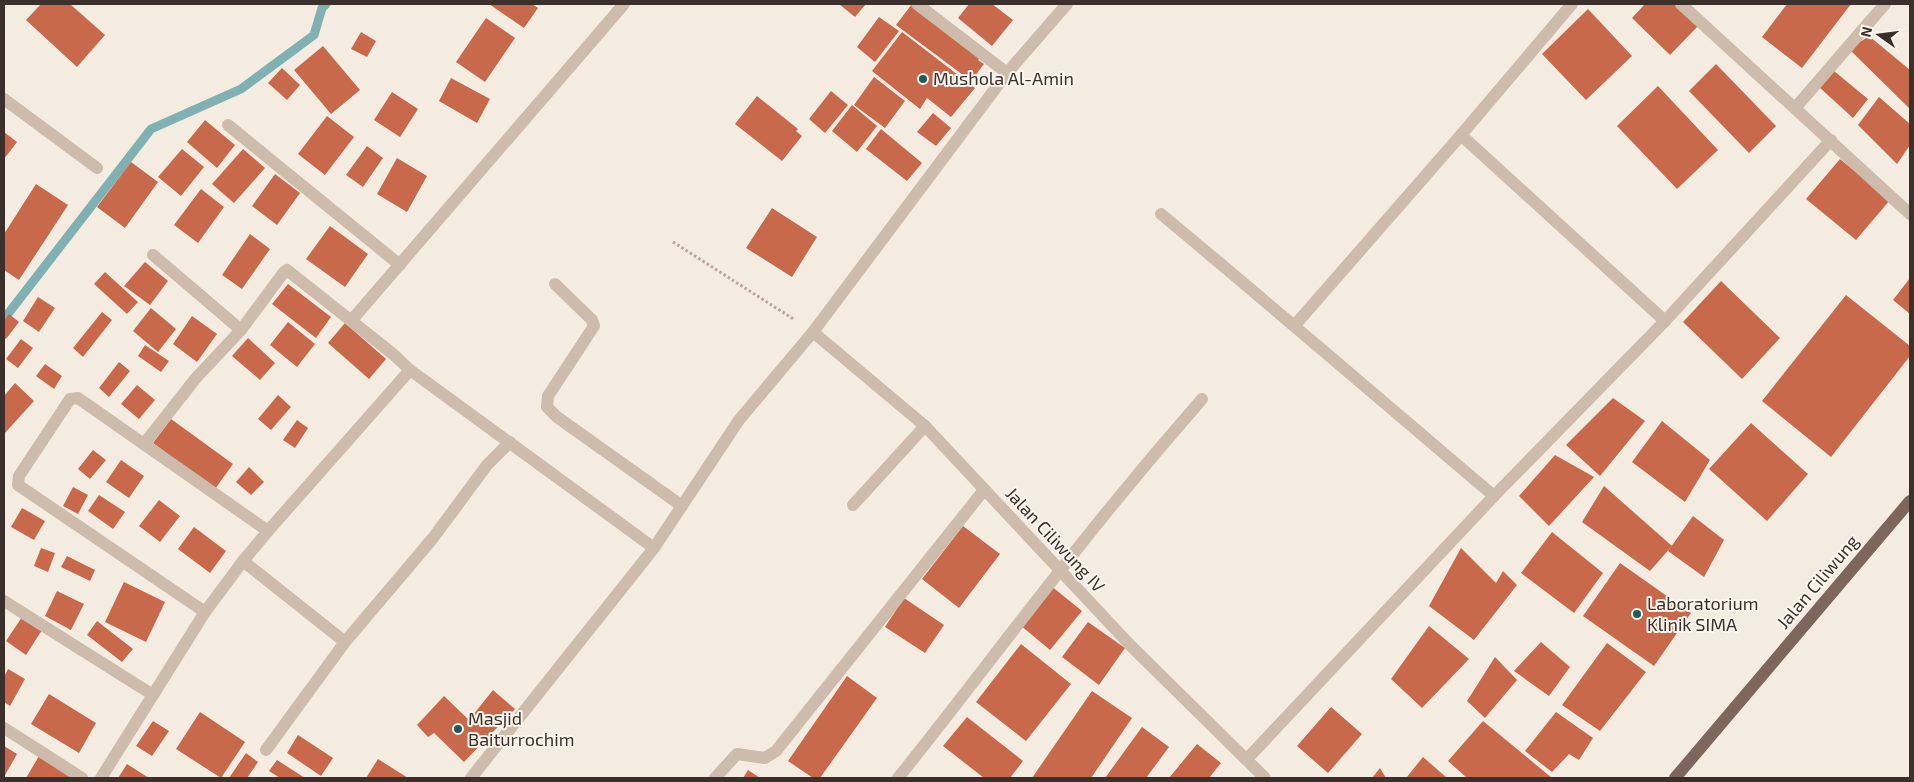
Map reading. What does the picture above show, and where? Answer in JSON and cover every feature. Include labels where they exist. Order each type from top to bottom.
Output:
[{"type":"main road","name":"Jalan Ciliwung","points":[[1675,778],[1910,501]]},
{"type":"street","points":[[351,321],[624,4]]},
{"type":"street","points":[[917,4],[1007,73]]},
{"type":"street","points":[[471,778],[654,548],[739,420],[813,332],[1007,73],[1067,4]]},
{"type":"street","points":[[1295,325],[1461,135],[1572,4]]},
{"type":"street","points":[[1682,4],[1910,214]]},
{"type":"street","points":[[1796,107],[1886,4]]},
{"type":"street","points":[[4,99],[97,168]]},
{"type":"street","points":[[228,125],[400,265]]},
{"type":"street","points":[[1461,135],[1665,321]]},
{"type":"street","points":[[1247,760],[1494,496],[1665,321],[1831,140]]},
{"type":"street","points":[[1161,214],[1295,325],[1494,496]]},
{"type":"street","points":[[153,255],[241,330]]},
{"type":"street","points":[[144,444],[196,378],[241,330],[287,270],[394,354],[410,370],[654,548]]},
{"type":"street","points":[[555,284],[592,320],[594,326],[548,396],[547,407],[557,417],[682,506]]},
{"type":"street","name":"Jalan Ciliwung IV","points":[[813,332],[925,426],[1132,646],[1265,778]]},
{"type":"street","points":[[101,778],[205,612],[243,561],[410,370]]},
{"type":"street","points":[[205,612],[18,485],[19,476],[70,399],[78,398],[268,531]]},
{"type":"street","points":[[898,778],[943,723],[1060,571],[1202,398]]},
{"type":"street","points":[[853,506],[925,426]]},
{"type":"street","points":[[266,750],[345,642],[433,538],[487,464],[510,442]]},
{"type":"street","points":[[715,778],[737,754],[766,758],[776,751],[984,490]]},
{"type":"street","points":[[243,561],[345,642]]},
{"type":"street","points":[[4,601],[153,695]]},
{"type":"street","points":[[4,728],[82,778]]},
{"type":"path","points":[[673,242],[813,332]]},
{"type":"building","points":[[41,4],[70,4],[105,35],[77,67],[26,20]]},
{"type":"building","points":[[489,4],[532,4],[538,8],[524,28]]},
{"type":"building","points":[[839,4],[866,4],[855,17]]},
{"type":"building","points":[[912,4],[981,56],[978,60],[984,64],[971,81],[896,25]]},
{"type":"building","points":[[969,4],[992,4],[1013,20],[992,46],[958,18]]},
{"type":"building","points":[[1645,4],[1679,4],[1700,24],[1670,55],[1632,18]]},
{"type":"building","points":[[1787,4],[1851,4],[1802,68],[1762,37]]},
{"type":"building","points":[[1588,9],[1632,56],[1586,100],[1542,54]]},
{"type":"building","points":[[879,17],[899,31],[875,62],[857,47]]},
{"type":"building","points":[[486,18],[515,38],[485,82],[456,62]]},
{"type":"building","points":[[361,32],[376,41],[367,57],[351,49]]},
{"type":"building","name":"Mushola Al-Amin","points":[[902,32],[975,88],[951,117],[927,98],[920,109],[872,71]]},
{"type":"building","points":[[1869,36],[1910,70],[1910,109],[1849,49]]},
{"type":"building","points":[[323,46],[360,90],[331,114],[294,70]]},
{"type":"building","points":[[1716,64],[1776,126],[1749,153],[1689,91]]},
{"type":"building","points":[[282,68],[300,85],[287,100],[268,83]]},
{"type":"building","points":[[1834,71],[1868,99],[1853,118],[1819,87]]},
{"type":"building","points":[[874,77],[905,101],[885,128],[854,105]]},
{"type":"building","points":[[451,78],[490,99],[477,123],[439,101]]},
{"type":"building","points":[[1658,86],[1718,150],[1677,189],[1617,126]]},
{"type":"building","points":[[831,91],[848,105],[825,133],[809,119]]},
{"type":"building","points":[[392,92],[418,109],[400,137],[374,120]]},
{"type":"building","points":[[757,96],[798,129],[796,131],[802,136],[782,161],[735,124]]},
{"type":"building","points":[[1879,97],[1910,124],[1910,145],[1897,164],[1858,125]]},
{"type":"building","points":[[852,105],[877,126],[857,152],[832,131]]},
{"type":"building","points":[[933,113],[951,128],[936,146],[917,132]]},
{"type":"building","points":[[327,116],[354,137],[325,175],[298,154]]},
{"type":"building","points":[[205,120],[235,145],[217,168],[187,142]]},
{"type":"building","points":[[881,129],[922,163],[907,181],[866,149]]},
{"type":"building","points":[[4,132],[17,142],[4,159]]},
{"type":"building","points":[[367,146],[383,158],[363,187],[346,175]]},
{"type":"building","points":[[182,149],[204,167],[181,196],[158,177]]},
{"type":"building","points":[[243,149],[265,168],[234,203],[212,184]]},
{"type":"building","points":[[397,158],[427,176],[407,212],[377,194]]},
{"type":"building","points":[[1840,159],[1890,200],[1856,240],[1806,199]]},
{"type":"building","points":[[131,162],[158,182],[125,228],[97,207]]},
{"type":"building","points":[[275,174],[300,193],[277,225],[252,206]]},
{"type":"building","points":[[36,184],[68,205],[19,280],[4,270],[4,234]]},
{"type":"building","points":[[201,189],[224,207],[198,243],[174,225]]},
{"type":"building","points":[[772,208],[817,237],[792,277],[746,248]]},
{"type":"building","points":[[330,226],[368,254],[345,287],[306,259]]},
{"type":"building","points":[[250,234],[270,249],[242,289],[222,275]]},
{"type":"building","points":[[145,262],[168,281],[150,305],[124,286]]},
{"type":"building","points":[[105,272],[138,302],[127,314],[94,284]]},
{"type":"building","points":[[1910,278],[1910,314],[1893,300]]},
{"type":"building","points":[[1721,281],[1780,338],[1742,379],[1683,322]]},
{"type":"building","points":[[288,284],[331,317],[316,338],[272,304]]},
{"type":"building","points":[[1846,295],[1910,346],[1910,356],[1831,457],[1762,401]]},
{"type":"building","points":[[38,297],[55,308],[39,332],[23,321]]},
{"type":"building","points":[[151,308],[176,329],[158,352],[133,331]]},
{"type":"building","points":[[102,312],[112,320],[83,357],[73,348]]},
{"type":"building","points":[[9,314],[19,322],[6,339],[4,337],[4,321]]},
{"type":"building","points":[[192,316],[217,334],[197,362],[173,344]]},
{"type":"building","points":[[288,322],[315,344],[297,367],[270,345]]},
{"type":"building","points":[[345,323],[386,359],[369,379],[328,343]]},
{"type":"building","points":[[248,338],[275,363],[260,380],[232,356]]},
{"type":"building","points":[[21,339],[33,348],[18,368],[6,359]]},
{"type":"building","points":[[145,345],[169,361],[161,372],[138,356]]},
{"type":"building","points":[[119,362],[130,371],[109,397],[99,388]]},
{"type":"building","points":[[45,364],[62,376],[54,389],[36,376]]},
{"type":"building","points":[[15,383],[34,401],[4,434],[4,396]]},
{"type":"building","points":[[137,385],[155,400],[139,419],[121,404]]},
{"type":"building","points":[[278,395],[291,407],[271,430],[258,419]]},
{"type":"building","points":[[1613,398],[1645,421],[1600,476],[1566,445]]},
{"type":"building","points":[[171,419],[233,464],[215,489],[153,443]]},
{"type":"building","points":[[297,420],[308,428],[295,448],[283,440]]},
{"type":"building","points":[[1662,421],[1710,460],[1685,502],[1632,462]]},
{"type":"building","points":[[1751,423],[1808,474],[1767,521],[1709,469]]},
{"type":"building","points":[[93,450],[106,460],[90,479],[78,469]]},
{"type":"building","points":[[1555,455],[1594,477],[1549,526],[1519,496]]},
{"type":"building","points":[[121,460],[144,476],[129,498],[106,482]]},
{"type":"building","points":[[249,467],[264,482],[251,495],[236,482]]},
{"type":"building","points":[[1604,486],[1672,546],[1650,571],[1582,522]]},
{"type":"building","points":[[73,487],[88,495],[78,514],[63,506]]},
{"type":"building","points":[[99,495],[125,512],[113,529],[88,511]]},
{"type":"building","points":[[159,500],[180,516],[160,542],[139,526]]},
{"type":"building","points":[[22,508],[45,521],[34,540],[11,527]]},
{"type":"building","points":[[1693,516],[1724,540],[1704,577],[1668,551]]},
{"type":"building","points":[[963,526],[1000,554],[959,608],[922,579]]},
{"type":"building","points":[[194,527],[226,551],[210,573],[178,549]]},
{"type":"building","points":[[1552,532],[1603,573],[1574,613],[1521,573]]},
{"type":"building","points":[[41,548],[55,553],[48,572],[34,566]]},
{"type":"building","points":[[1461,548],[1496,583],[1503,571],[1517,585],[1474,640],[1429,606]]},
{"type":"building","points":[[67,556],[95,570],[90,581],[61,567]]},
{"type":"building","name":"Laboratorium Klinik SIMA","points":[[1620,563],[1691,613],[1654,666],[1583,616]]},
{"type":"building","points":[[124,582],[165,602],[146,642],[105,622]]},
{"type":"building","points":[[1050,585],[1082,611],[1050,650],[1019,624]]},
{"type":"building","points":[[57,591],[84,604],[71,630],[45,616]]},
{"type":"building","points":[[904,598],[944,625],[925,653],[885,627]]},
{"type":"building","points":[[22,617],[42,630],[26,655],[6,641]]},
{"type":"building","points":[[97,621],[133,649],[122,662],[87,635]]},
{"type":"building","points":[[1088,622],[1125,648],[1099,685],[1062,657]]},
{"type":"building","points":[[1429,626],[1469,659],[1422,708],[1391,679]]},
{"type":"building","points":[[1541,642],[1570,667],[1549,696],[1514,671]]},
{"type":"building","points":[[1607,643],[1646,672],[1600,731],[1562,705]]},
{"type":"building","points":[[1021,644],[1071,684],[1026,741],[976,702]]},
{"type":"building","points":[[1495,657],[1517,680],[1485,718],[1467,701]]},
{"type":"building","points":[[8,669],[25,679],[10,706],[4,702],[4,677]]},
{"type":"building","points":[[847,676],[877,698],[820,778],[813,778],[788,761]]},
{"type":"building","name":"Masjid Baiturrochim","points":[[493,690],[515,709],[464,762],[434,733],[428,737],[417,725],[444,696],[469,720]]},
{"type":"building","points":[[1092,691],[1132,718],[1091,778],[1032,778]]},
{"type":"building","points":[[49,694],[96,723],[79,753],[31,724]]},
{"type":"building","points":[[1331,707],[1362,734],[1328,773],[1297,746]]},
{"type":"building","points":[[200,712],[245,742],[221,778],[176,749]]},
{"type":"building","points":[[1556,712],[1593,738],[1579,760],[1569,754],[1552,772],[1525,751]]},
{"type":"building","points":[[967,717],[1023,761],[1010,778],[984,778],[943,746]]},
{"type":"building","points":[[153,721],[169,731],[152,756],[136,746]]},
{"type":"building","points":[[1483,721],[1552,778],[1467,778],[1448,761]]},
{"type":"building","points":[[1142,727],[1169,747],[1146,778],[1105,778]]},
{"type":"building","points":[[298,735],[333,758],[321,776],[287,753]]},
{"type":"building","points":[[1197,744],[1221,763],[1209,778],[1169,778]]},
{"type":"building","points":[[4,746],[17,754],[4,777]]},
{"type":"building","points":[[246,753],[258,762],[247,778],[229,778]]},
{"type":"building","points":[[39,756],[75,778],[26,778]]},
{"type":"building","points":[[1423,757],[1447,778],[1406,778]]},
{"type":"building","points":[[378,759],[408,778],[366,778]]},
{"type":"building","points":[[277,760],[305,778],[280,778],[269,771]]},
{"type":"building","points":[[127,764],[149,778],[118,778]]},
{"type":"building","points":[[1380,768],[1386,778],[1372,778]]},
{"type":"building","points":[[748,770],[760,778],[743,778]]},
{"type":"waterway","points":[[4,319],[151,129],[241,89],[314,35],[322,8],[326,4]]},
{"type":"place","name":"Mushola Al-Amin","points":[[923,79]]},
{"type":"place","name":"Laboratorium Klinik SIMA","points":[[1637,614]]},
{"type":"place","name":"Masjid Baiturrochim","points":[[458,729]]}]
